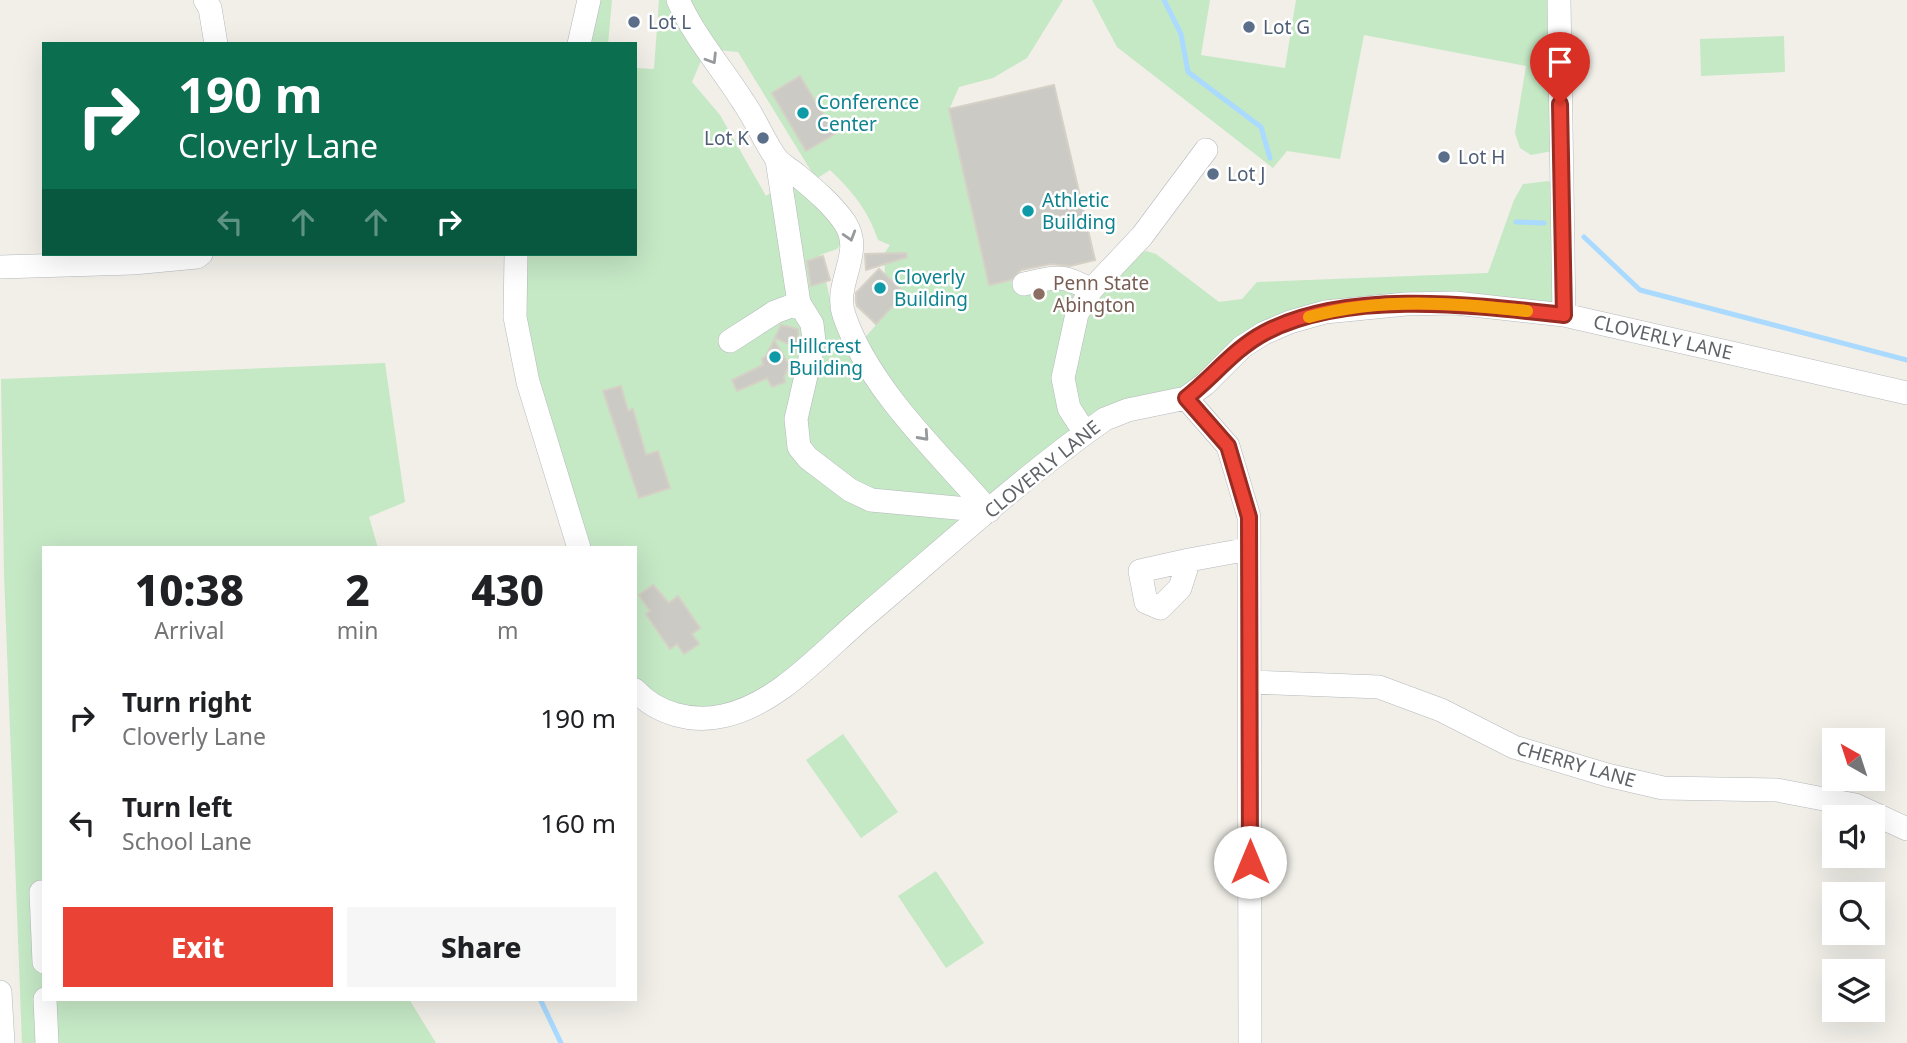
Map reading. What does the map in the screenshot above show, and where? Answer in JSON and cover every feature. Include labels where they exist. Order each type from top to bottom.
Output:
[{"type":"street","points":[[205,0],[210,8],[216,42]]},
{"type":"street","points":[[579,42],[589,0]]},
{"type":"street","points":[[678,0],[717,67],[753,116],[777,160],[799,303],[812,324],[814,341],[796,419],[799,447],[808,458],[849,490],[871,500],[989,511]]},
{"type":"street","points":[[1559,0],[1564,315]]},
{"type":"street","points":[[1085,433],[1069,408],[1063,378],[1077,314],[1091,290],[1142,236],[1206,150]]},
{"type":"street","points":[[777,160],[834,209],[851,234],[853,250],[841,290],[841,302],[844,316],[868,366],[905,414],[989,511]]},
{"type":"street","points":[[0,267],[133,263],[198,256]]},
{"type":"street","points":[[516,256],[515,317],[528,382],[578,546]]},
{"type":"street","points":[[1024,284],[1058,277],[1070,278],[1091,290]]},
{"type":"street","points":[[730,341],[775,312],[799,303]]},
{"type":"street","name":"CLOVERLY LANE","points":[[637,692],[656,708],[697,719],[724,716],[749,707],[794,678],[989,511],[1105,419],[1128,410],[1186,398],[1205,384],[1242,347],[1264,333],[1325,312],[1405,304],[1455,303],[1564,315],[1907,393]]},
{"type":"street","points":[[1186,398],[1228,446],[1249,517],[1250,1043]]},
{"type":"street","points":[[1189,560],[1249,549]]},
{"type":"street","name":"CHERRY LANE","points":[[1250,682],[1379,687],[1441,709],[1514,747],[1607,775],[1663,788],[1777,790],[1855,805],[1907,829]]},
{"type":"street","points":[[41,892],[42,915]]},
{"type":"street","points":[[0,992],[3,1043]]},
{"type":"street","points":[[45,1001],[47,1043]]},
{"type":"green space","points":[[599,0],[612,0],[608,42],[588,42]]},
{"type":"green space","points":[[659,0],[1063,0],[1027,58],[993,78],[959,87],[949,110],[989,285],[1035,280],[1058,285],[1077,296],[1072,309],[1074,428],[991,493],[992,495],[784,675],[748,699],[713,709],[676,706],[654,696],[637,680],[637,546],[590,546],[532,362],[526,319],[527,256],[637,256],[637,68],[654,69]],"holes":[[[706,49],[738,52],[816,179],[830,170],[859,202],[870,219],[878,240],[890,245],[884,254],[885,274],[904,293],[862,341],[830,299],[820,255],[837,249],[843,241],[837,226],[795,185],[776,188],[766,196],[720,115],[692,82]]]},
{"type":"green space","points":[[1092,0],[1210,0],[1201,55],[1285,68],[1296,0],[1547,0],[1548,67],[1555,68],[1558,150],[1531,155],[1520,148],[1515,133],[1526,66],[1364,35],[1340,159],[1287,151],[1273,168],[1117,47]]},
{"type":"green space","points":[[1784,36],[1785,72],[1701,76],[1700,39]]},
{"type":"green space","points":[[1548,181],[1558,185],[1558,310],[1331,301],[1189,385],[1110,407],[1085,419],[1080,414],[1072,372],[1087,313],[1101,290],[1136,256],[1146,251],[1156,254],[1219,302],[1242,299],[1257,282],[1488,273],[1514,200],[1523,184]]},
{"type":"green space","points":[[385,363],[405,502],[369,517],[377,546],[42,546],[42,1001],[410,1001],[436,1043],[22,1043],[4,573],[1,379]]},
{"type":"green space","points":[[843,734],[898,812],[861,838],[806,760]]},
{"type":"green space","points":[[936,871],[984,943],[946,968],[898,896]]},
{"type":"building","name":"Conference Center","points":[[800,76],[835,134],[806,151],[772,93]]},
{"type":"building","name":"Athletic Building","points":[[1054,85],[1095,260],[1070,266],[1051,264],[1021,270],[1011,280],[989,285],[949,109]]},
{"type":"building","points":[[906,253],[907,257],[866,270],[865,254]]},
{"type":"building","points":[[823,256],[830,280],[811,286],[807,261]]},
{"type":"building","name":"Cloverly Building","points":[[879,269],[905,293],[876,324],[857,306],[856,293]]},
{"type":"building","points":[[781,325],[798,329],[798,348],[775,338]]},
{"type":"building","name":"Hillcrest Building","points":[[774,340],[789,365],[784,377],[785,382],[772,387],[767,378],[737,391],[732,380],[763,365],[762,359]]},
{"type":"building","points":[[621,386],[628,411],[633,409],[646,455],[658,451],[670,488],[639,498],[603,391]]},
{"type":"building","points":[[653,585],[669,603],[678,596],[700,628],[692,634],[699,644],[684,654],[677,644],[670,649],[646,614],[650,611],[639,595]]},
{"type":"waterway","points":[[1164,0],[1181,34],[1188,72],[1261,127],[1270,158]]},
{"type":"waterway","points":[[1516,222],[1544,223]]},
{"type":"waterway","points":[[1584,237],[1640,290],[1907,360]]},
{"type":"waterway","points":[[541,1001],[561,1043]]},
{"type":"slow traffic","points":[[1309,317],[1325,312],[1405,304],[1455,303],[1527,311]]},
{"type":"place","name":"Lot L","points":[[634,22]]},
{"type":"place","name":"Lot G","points":[[1249,27]]},
{"type":"place","name":"Conference Center","points":[[803,113]]},
{"type":"place","name":"Lot K","points":[[763,138]]},
{"type":"place","name":"Lot H","points":[[1444,157]]},
{"type":"place","name":"Lot J","points":[[1213,174]]},
{"type":"place","name":"Athletic Building","points":[[1028,211]]},
{"type":"place","name":"Cloverly Building","points":[[880,288]]},
{"type":"place","name":"Penn State Abington","points":[[1039,294]]},
{"type":"place","name":"Hillcrest Building","points":[[775,357]]},
{"type":"route","points":[[1250,862],[1249,517],[1228,446],[1186,398],[1205,384],[1242,347],[1264,333],[1325,312],[1405,304],[1455,303],[1564,315],[1560,104]]}]
